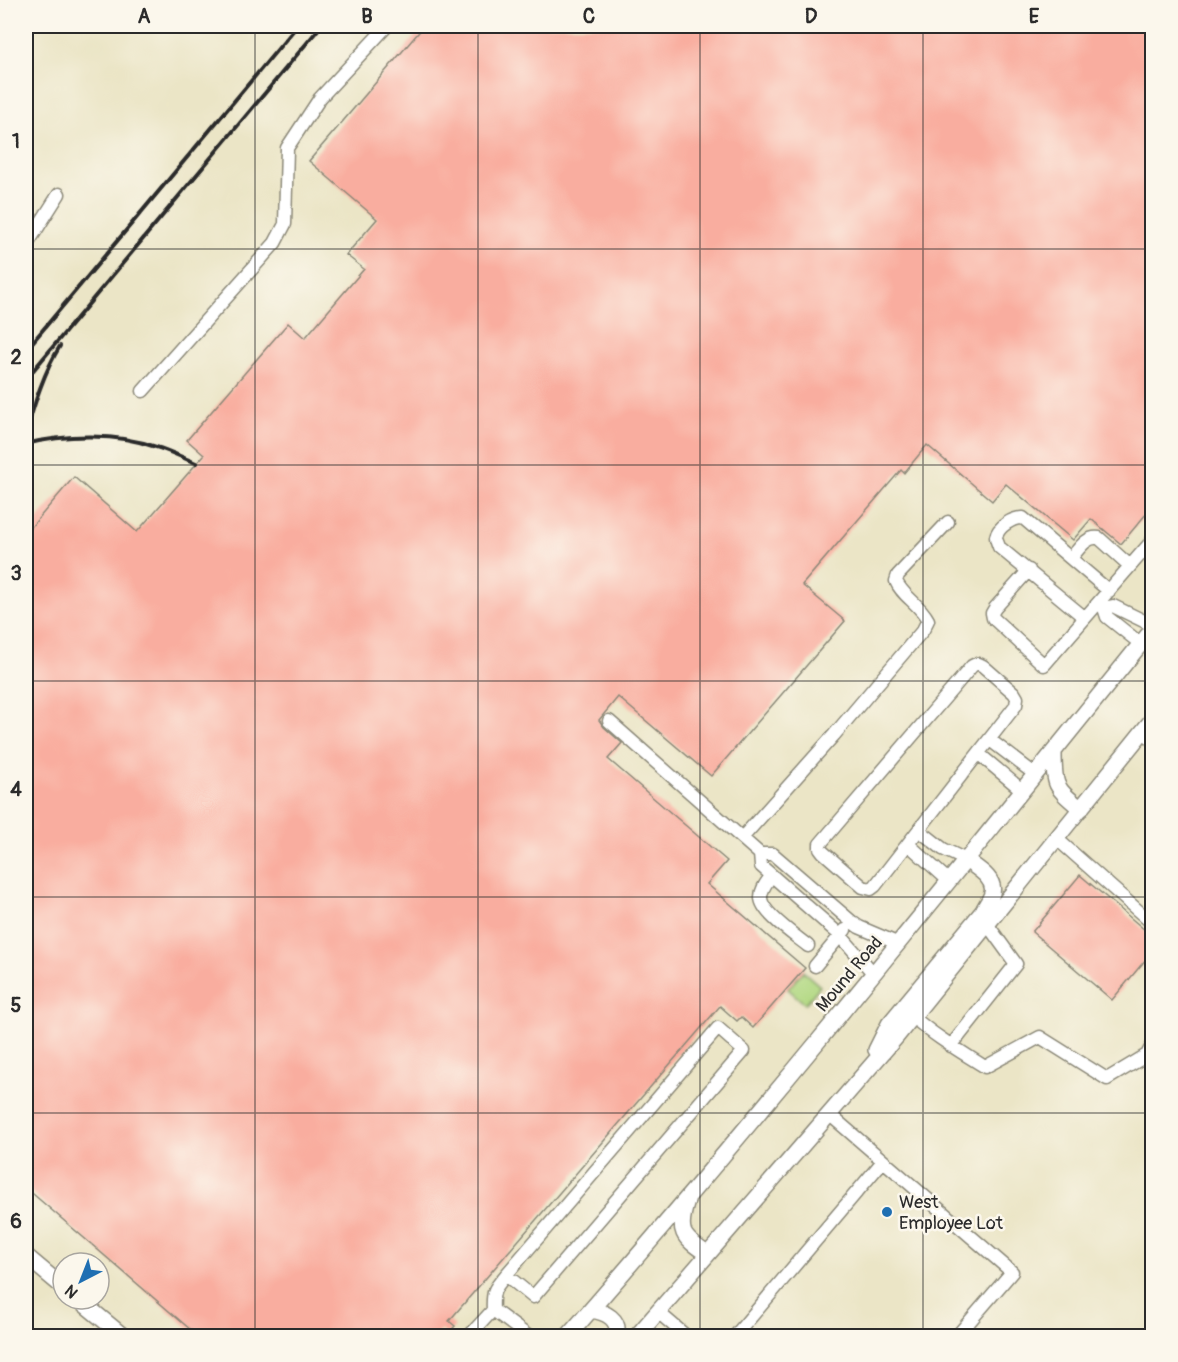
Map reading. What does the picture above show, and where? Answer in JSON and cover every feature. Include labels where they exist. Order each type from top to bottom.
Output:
[{"type":"main road","name":"Mound Road","points":[[567,1336],[689,1196],[899,944],[1152,628]]},
{"type":"main road","points":[[638,1336],[865,1072],[1081,809],[1149,730]]},
{"type":"main road","points":[[1054,752],[1054,779],[1058,788],[1081,809]]},
{"type":"main road","points":[[865,1072],[889,1024],[982,911],[992,894],[992,885],[986,875],[966,860]]},
{"type":"main road","points":[[689,1196],[681,1219],[683,1232],[691,1243],[707,1254]]},
{"type":"main road","points":[[26,1256],[51,1277]]},
{"type":"main road","points":[[591,1310],[603,1312],[615,1321],[617,1336]]},
{"type":"main road","points":[[93,1311],[123,1336]]},
{"type":"lane","points":[[142,391],[275,243],[285,224],[286,148],[320,98],[387,26]]},
{"type":"lane","points":[[26,246],[59,194]]},
{"type":"lane","points":[[1085,618],[999,547],[996,541],[1001,530],[1011,519],[1023,518],[1109,591]]},
{"type":"lane","points":[[742,838],[923,630],[928,620],[923,611],[896,581],[898,574],[948,522]]},
{"type":"lane","points":[[1071,558],[1086,541],[1095,537],[1130,566]]},
{"type":"lane","points":[[1029,570],[992,613],[993,618],[1044,665],[1085,618],[1101,606],[1109,591],[1152,541]]},
{"type":"lane","points":[[1101,606],[1113,606],[1152,628]]},
{"type":"lane","points":[[1101,606],[1107,618],[1141,644]]},
{"type":"lane","points":[[976,664],[983,666],[1017,698],[1016,705],[979,753],[871,889],[863,887],[820,848],[820,844],[976,664]]},
{"type":"lane","points":[[609,721],[760,854],[773,854],[859,927],[899,944]]},
{"type":"lane","points":[[990,740],[1036,775]]},
{"type":"lane","points":[[979,753],[1023,791]]},
{"type":"lane","points":[[919,830],[943,849],[966,860]]},
{"type":"lane","points":[[1057,838],[1152,923]]},
{"type":"lane","points":[[908,844],[949,881]]},
{"type":"lane","points":[[760,854],[761,866],[840,935],[874,974]]},
{"type":"lane","points":[[771,876],[764,886],[761,897],[762,905],[808,946]]},
{"type":"lane","points":[[786,888],[797,876]]},
{"type":"lane","points":[[815,966],[852,922]]},
{"type":"lane","points":[[951,1046],[1016,964],[987,924]]},
{"type":"lane","points":[[912,1016],[926,1029],[985,1066],[1040,1037],[1107,1079],[1147,1055],[1152,1046]]},
{"type":"lane","points":[[472,1336],[492,1310],[495,1288],[506,1275],[718,1028],[744,1051],[533,1297],[506,1275]]},
{"type":"lane","points":[[829,1114],[1012,1272],[957,1336]]},
{"type":"lane","points":[[735,1336],[884,1161]]},
{"type":"lane","points":[[492,1310],[528,1336]]},
{"type":"lane","points":[[658,1312],[686,1336]]},
{"type":"green space","points":[[803,971],[820,986],[805,1004],[788,989]]},
{"type":"building","points":[[424,26],[1152,26],[1152,507],[1121,544],[1091,519],[1073,540],[1006,484],[992,501],[927,445],[904,473],[901,470],[802,585],[845,621],[711,776],[618,697],[599,720],[622,743],[608,759],[727,861],[707,884],[805,968],[753,1028],[741,1017],[737,1021],[720,1006],[449,1321],[455,1326],[447,1335],[441,1330],[435,1336],[198,1336],[111,1261],[111,1251],[99,1251],[26,1188],[26,533],[74,477],[137,532],[204,455],[187,440],[288,323],[305,338],[364,269],[346,255],[377,219],[309,161]]},
{"type":"building","points":[[1080,875],[1152,936],[1152,952],[1112,1000],[1032,932]]},
{"type":"railway","points":[[26,350],[297,26]]},
{"type":"railway","points":[[26,379],[321,26]]},
{"type":"railway","points":[[26,432],[36,398],[60,346]]},
{"type":"railway","points":[[26,444],[57,438],[108,437],[141,442],[196,463]]},
{"type":"place","name":"West Employee Lot","points":[[887,1212]]}]
